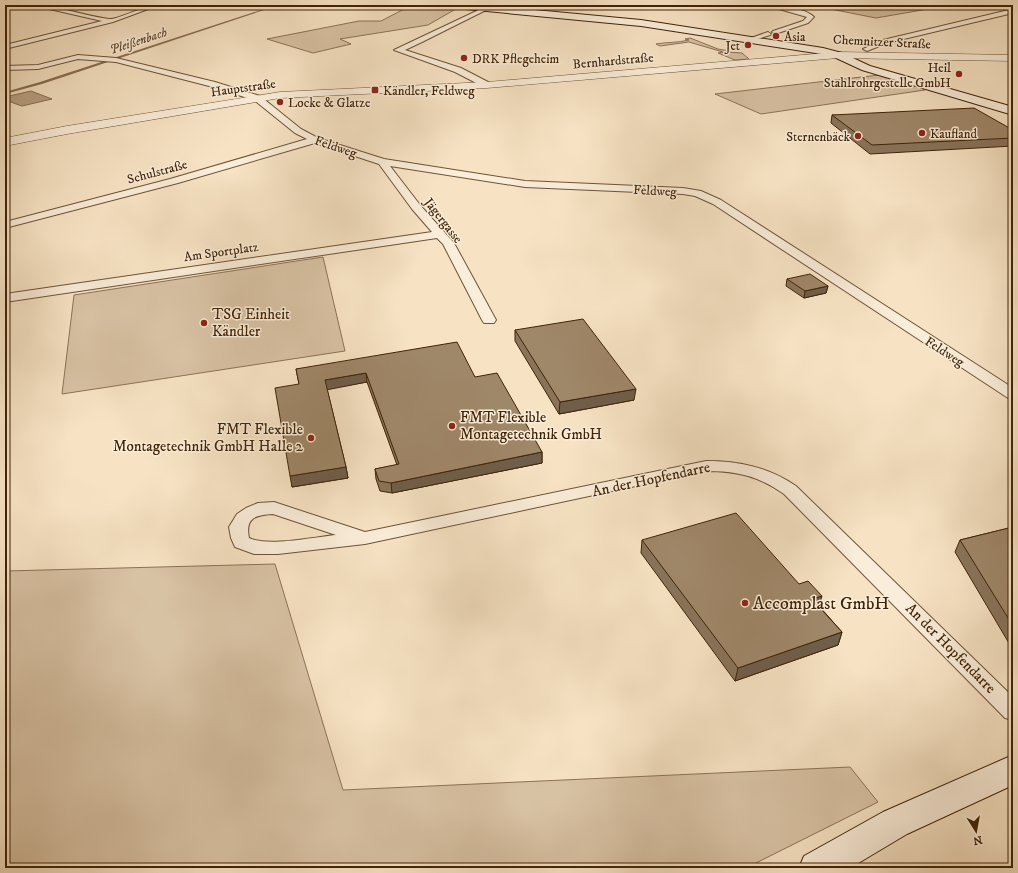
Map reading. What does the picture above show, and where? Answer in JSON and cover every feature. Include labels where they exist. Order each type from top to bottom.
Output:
[{"type":"main road","name":"Chemnitzer Straße","points":[[455,5],[641,23],[751,39],[838,55]]},
{"type":"main road","points":[[838,55],[866,68],[1013,111]]},
{"type":"main road","points":[[817,868],[894,823],[1013,769]]},
{"type":"street","points":[[35,5],[111,20]]},
{"type":"street","points":[[5,48],[111,20],[156,5]]},
{"type":"street","points":[[513,10],[532,5]]},
{"type":"street","name":"Chemnitzer Straße","points":[[751,39],[806,22],[806,20],[811,17],[807,14],[768,5]]},
{"type":"street","points":[[487,8],[420,41],[398,50],[458,70],[487,85]]},
{"type":"street","points":[[867,48],[885,41],[1013,11]]},
{"type":"street","points":[[785,45],[798,49],[802,53],[790,59]]},
{"type":"street","name":"Chemnitzer Straße","points":[[838,55],[1013,58]]},
{"type":"street","name":"Bernhardstraße","points":[[487,85],[838,55]]},
{"type":"street","points":[[5,68],[38,67],[78,57],[107,58],[212,84],[257,98]]},
{"type":"street","name":"Hauptstraße","points":[[5,142],[32,136],[257,98],[303,94],[487,85]]},
{"type":"street","name":"Feldweg","points":[[257,98],[298,131],[315,140],[382,162],[525,184],[665,190],[697,193],[717,202],[1013,395]]},
{"type":"street","name":"Schulstraße","points":[[5,225],[174,181],[315,140]]},
{"type":"street","name":"Jägergasse","points":[[382,162],[416,207],[448,243],[489,320]]},
{"type":"street","name":"Am Sportplatz","points":[[5,298],[441,234]]},
{"type":"street","name":"An der Hopfendarre","points":[[365,538],[274,508],[263,508],[252,512],[243,518],[238,527],[242,542],[259,548],[278,548],[365,538],[706,466],[724,465],[745,468],[775,479],[790,490],[1013,711]]},
{"type":"shaded area","points":[[412,5],[461,6],[428,25],[340,39],[351,44],[313,53],[267,39],[359,21],[381,21]]},
{"type":"shaded area","points":[[810,5],[951,5],[876,18]]},
{"type":"shaded area","points":[[690,38],[718,49],[729,51],[728,52],[742,53],[749,59],[735,60],[718,53],[723,52],[689,42],[660,46],[656,44],[685,41],[689,40],[685,39]]},
{"type":"shaded area","points":[[879,75],[925,88],[925,90],[761,114],[715,94]]},
{"type":"shaded area","points":[[31,91],[52,99],[22,106],[5,100],[5,97]]},
{"type":"shaded area","name":"TSG Einheit Kändler","points":[[323,257],[345,351],[62,394],[74,295]]},
{"type":"shaded area","points":[[275,564],[343,790],[850,767],[878,802],[746,868],[5,868],[5,571]]},
{"type":"building","name":"Kaufland","points":[[974,108],[1013,130],[1013,138],[872,145],[832,115]]},
{"type":"building","points":[[810,274],[828,286],[805,291],[787,279]]},
{"type":"building","name":"FMT Flexible Montagetechnik GmbH","points":[[583,319],[636,389],[560,402],[515,330]]},
{"type":"building","name":"FMT Flexible Montagetechnik GmbH","points":[[457,342],[475,377],[497,373],[542,452],[391,483],[379,481],[375,469],[399,464],[366,373],[325,380],[346,467],[290,476],[275,388],[299,384],[296,369]]},
{"type":"building","name":"Accomplast GmbH","points":[[736,513],[799,584],[808,581],[822,596],[812,599],[842,632],[738,668],[642,540]]},
{"type":"building","points":[[1013,527],[1013,626],[960,540]]},
{"type":"waterway","name":"Pleißenbach","points":[[5,93],[41,83],[278,5]]},
{"type":"place","name":"Asia","points":[[776,36]]},
{"type":"place","name":"Jet","points":[[748,45]]},
{"type":"place","name":"DRK Pflegeheim","points":[[464,58]]},
{"type":"place","name":"Heil Stahlrohrgestelle GmbH","points":[[959,74]]},
{"type":"place","name":"Kändler, Feldweg","points":[[375,90]]},
{"type":"place","name":"Locke & Glatze","points":[[280,102]]},
{"type":"place","name":"Kaufland","points":[[922,133]]},
{"type":"place","name":"Sternenbäck","points":[[858,136]]},
{"type":"place","name":"TSG Einheit Kändler","points":[[204,323]]},
{"type":"place","name":"FMT Flexible Montagetechnik GmbH","points":[[452,426]]},
{"type":"place","name":"FMT Flexible Montagetechnik GmbH Halle 2","points":[[311,438]]},
{"type":"place","name":"Accomplast GmbH","points":[[745,603]]}]
